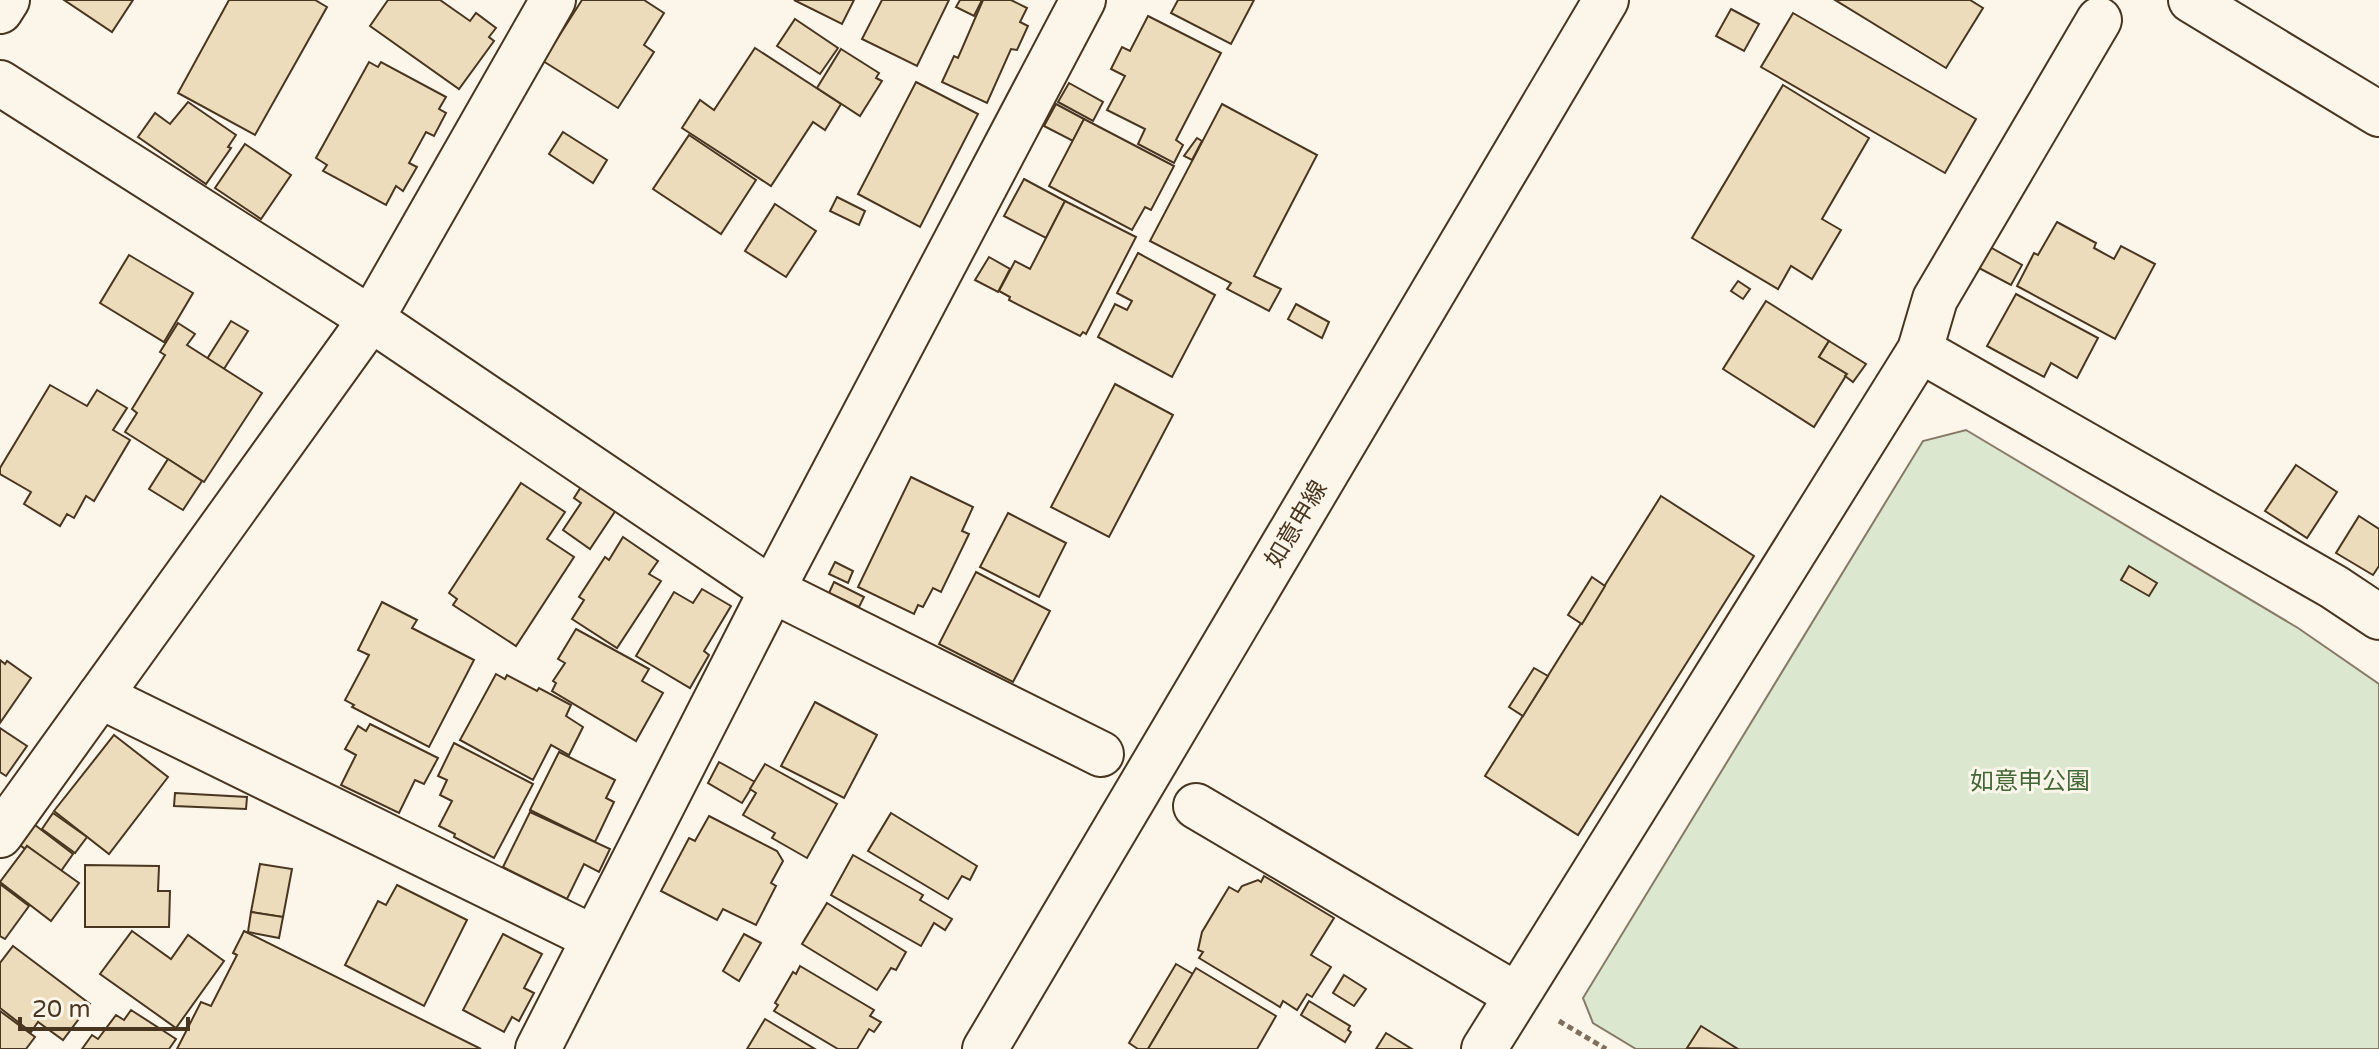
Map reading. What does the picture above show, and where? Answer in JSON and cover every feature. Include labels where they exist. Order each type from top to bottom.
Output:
[{"type":"street","points":[[0,11],[7,0]]},
{"type":"street","points":[[0,835],[371,319],[553,0]]},
{"type":"street","points":[[538,1049],[772,590],[1083,0]]},
{"type":"street","name":"如意申線","points":[[985,1049],[1606,0]]},
{"type":"street","points":[[2191,0],[2379,114]]},
{"type":"street","points":[[1484,1049],[1920,350],[1935,299],[2099,20]]},
{"type":"street","points":[[0,83],[371,319],[772,590],[1101,754]]},
{"type":"street","points":[[1920,350],[2334,587],[2379,617]]},
{"type":"street","points":[[100,696],[594,938]]},
{"type":"street","points":[[1196,806],[1516,995]]},
{"type":"green space","name":"如意申公園","points":[[1966,430],[2298,628],[2379,684],[2379,1049],[1636,1049],[1593,1023],[1583,998],[1923,441]]},
{"type":"building","points":[[64,0],[133,0],[112,32]]},
{"type":"building","points":[[229,0],[315,0],[327,7],[255,135],[178,93]]},
{"type":"building","points":[[388,0],[440,0],[470,21],[476,13],[496,28],[489,37],[494,41],[459,89],[370,26]]},
{"type":"building","points":[[582,0],[644,0],[664,13],[644,45],[654,52],[618,108],[543,61]]},
{"type":"building","points":[[794,0],[854,0],[842,24]]},
{"type":"building","points":[[882,0],[949,0],[917,66],[862,39]]},
{"type":"building","points":[[960,0],[982,0],[974,16],[956,7]]},
{"type":"building","points":[[983,0],[1011,0],[1027,8],[1020,22],[1028,26],[1017,50],[1011,49],[987,103],[942,82],[954,56],[958,58]]},
{"type":"building","points":[[1178,0],[1254,0],[1231,44],[1171,13]]},
{"type":"building","points":[[1835,0],[1970,0],[1983,8],[1946,68]]},
{"type":"building","points":[[1731,9],[1759,24],[1744,51],[1716,36]]},
{"type":"building","points":[[1793,13],[1976,119],[1945,173],[1761,67]]},
{"type":"building","points":[[1148,16],[1221,53],[1176,140],[1183,145],[1174,163],[1138,144],[1145,129],[1107,110],[1125,76],[1111,69],[1122,47],[1130,51]]},
{"type":"building","points":[[795,19],[838,48],[820,74],[777,46]]},
{"type":"building","points":[[755,48],[841,104],[825,130],[813,122],[771,186],[682,128],[700,100],[714,110]]},
{"type":"building","points":[[841,49],[879,73],[876,78],[882,81],[860,116],[817,88]]},
{"type":"building","points":[[369,62],[378,67],[381,62],[446,97],[439,109],[446,113],[434,136],[426,132],[409,163],[417,167],[403,191],[396,186],[386,205],[323,171],[327,165],[316,158]]},
{"type":"building","points":[[916,82],[978,114],[920,227],[858,194]]},
{"type":"building","points":[[1069,83],[1103,102],[1093,121],[1058,102]]},
{"type":"building","points":[[1783,85],[1869,138],[1822,219],[1841,230],[1812,279],[1791,266],[1778,289],[1692,238]]},
{"type":"building","points":[[188,102],[236,135],[228,147],[231,148],[206,184],[138,137],[155,113],[170,124]]},
{"type":"building","points":[[1056,104],[1084,119],[1073,141],[1044,126]]},
{"type":"building","points":[[1222,104],[1317,155],[1254,276],[1281,289],[1269,311],[1227,289],[1231,283],[1150,241]]},
{"type":"building","points":[[1084,119],[1174,166],[1151,210],[1145,207],[1132,230],[1049,186]]},
{"type":"building","points":[[563,132],[607,160],[593,183],[549,154]]},
{"type":"building","points":[[689,135],[756,180],[721,234],[653,189]]},
{"type":"building","points":[[1197,138],[1202,141],[1192,160],[1184,156]]},
{"type":"building","points":[[245,144],[291,175],[261,219],[215,188]]},
{"type":"building","points":[[1024,179],[1065,201],[1046,238],[1004,216]]},
{"type":"building","points":[[837,197],[865,211],[859,225],[830,211]]},
{"type":"building","points":[[1065,201],[1136,237],[1086,334],[1083,332],[1080,336],[1009,300],[1010,297],[999,291],[1015,261],[1030,269]]},
{"type":"building","points":[[775,204],[816,231],[786,277],[745,251]]},
{"type":"building","points":[[2057,222],[2096,243],[2094,248],[2114,259],[2121,246],[2155,264],[2115,339],[2017,286],[2034,253],[2038,255]]},
{"type":"building","points":[[1990,247],[2022,265],[2011,285],[1979,268]]},
{"type":"building","points":[[1138,253],[1215,295],[1172,377],[1098,337],[1115,304],[1127,310],[1132,301],[1117,293]]},
{"type":"building","points":[[129,255],[193,293],[164,342],[100,303]]},
{"type":"building","points":[[989,257],[1010,269],[998,292],[975,280]]},
{"type":"building","points":[[1738,281],[1750,289],[1743,299],[1731,291]]},
{"type":"building","points":[[2016,294],[2098,338],[2077,378],[2051,363],[2044,377],[1987,346]]},
{"type":"building","points":[[1766,301],[1829,341],[1819,357],[1847,374],[1814,427],[1723,369]]},
{"type":"building","points":[[1296,304],[1329,322],[1322,338],[1288,319]]},
{"type":"building","points":[[231,321],[248,331],[224,369],[207,359]]},
{"type":"building","points":[[178,323],[195,334],[187,345],[262,393],[204,482],[125,432],[137,413],[132,409],[165,355],[160,352]]},
{"type":"building","points":[[1829,341],[1866,364],[1853,382],[1845,376],[1847,374],[1819,357]]},
{"type":"building","points":[[1115,384],[1173,415],[1109,537],[1051,507]]},
{"type":"building","points":[[50,385],[87,406],[97,390],[127,408],[113,430],[130,440],[94,501],[86,496],[74,518],[67,514],[60,526],[24,504],[31,492],[0,474],[0,468]]},
{"type":"building","points":[[168,459],[202,481],[183,510],[149,489]]},
{"type":"building","points":[[2296,465],[2337,492],[2307,538],[2265,511]]},
{"type":"building","points":[[911,477],[973,507],[962,531],[969,534],[941,592],[933,588],[923,607],[918,605],[914,614],[858,587]]},
{"type":"building","points":[[521,483],[565,512],[547,539],[574,557],[516,646],[453,605],[457,599],[449,593]]},
{"type":"building","points":[[581,487],[616,510],[590,549],[563,530],[581,503],[574,498]]},
{"type":"building","points":[[1661,496],[1754,556],[1578,835],[1485,776]]},
{"type":"building","points":[[1008,513],[1066,543],[1039,597],[980,567]]},
{"type":"building","points":[[2359,516],[2379,529],[2379,566],[2373,575],[2336,553]]},
{"type":"building","points":[[623,537],[658,561],[649,574],[661,581],[617,648],[572,619],[584,600],[579,597],[605,557],[609,560]]},
{"type":"building","points":[[835,562],[853,571],[848,583],[829,574]]},
{"type":"building","points":[[2129,566],[2157,583],[2149,596],[2121,580]]},
{"type":"building","points":[[976,572],[1050,611],[1013,682],[939,644]]},
{"type":"building","points":[[1592,577],[1605,586],[1582,624],[1568,615]]},
{"type":"building","points":[[834,582],[864,597],[859,607],[829,593]]},
{"type":"building","points":[[702,589],[731,606],[704,651],[709,655],[690,688],[636,656],[674,592],[693,603]]},
{"type":"building","points":[[382,602],[417,620],[412,628],[474,660],[429,747],[352,707],[354,705],[345,700],[369,655],[358,650]]},
{"type":"building","points":[[576,629],[649,669],[642,681],[663,693],[636,741],[552,691],[556,683],[553,681],[565,663],[558,659]]},
{"type":"building","points":[[0,660],[5,664],[7,661],[31,678],[0,723]]},
{"type":"building","points":[[1534,668],[1548,676],[1523,716],[1509,707]]},
{"type":"building","points":[[496,674],[505,679],[507,675],[537,691],[539,688],[571,705],[566,716],[583,727],[569,755],[551,745],[533,780],[460,740]]},
{"type":"building","points":[[815,702],[877,735],[844,798],[781,766]]},
{"type":"building","points":[[370,724],[438,758],[424,784],[415,780],[399,813],[341,785],[356,755],[345,749],[358,726],[366,731]]},
{"type":"building","points":[[0,728],[27,746],[6,776],[0,772]]},
{"type":"building","points":[[114,735],[168,777],[109,854],[54,811]]},
{"type":"building","points":[[454,743],[533,784],[494,858],[439,826],[452,801],[440,795],[447,780],[438,776]]},
{"type":"building","points":[[559,752],[615,780],[606,798],[614,802],[595,842],[530,810]]},
{"type":"building","points":[[719,762],[755,782],[742,803],[708,783]]},
{"type":"building","points":[[765,764],[837,804],[807,858],[772,838],[775,833],[743,815],[756,793],[750,789]]},
{"type":"building","points":[[175,793],[247,797],[246,809],[174,806]]},
{"type":"building","points":[[530,812],[610,849],[599,872],[584,864],[567,899],[503,867]]},
{"type":"building","points":[[53,813],[87,837],[75,853],[42,829]]},
{"type":"building","points":[[891,813],[977,866],[970,880],[962,876],[948,899],[868,851]]},
{"type":"building","points":[[709,816],[777,851],[783,861],[771,883],[776,886],[756,925],[723,909],[717,920],[661,891],[689,838],[695,841]]},
{"type":"building","points":[[35,825],[73,854],[61,871],[27,846],[25,849],[20,845]]},
{"type":"building","points":[[27,846],[79,883],[51,921],[0,882]]},
{"type":"building","points":[[853,855],[923,895],[920,900],[952,919],[945,930],[934,923],[921,946],[831,895]]},
{"type":"building","points":[[260,864],[292,869],[283,917],[251,912]]},
{"type":"building","points":[[85,865],[159,866],[158,891],[170,891],[169,927],[85,927]]},
{"type":"building","points":[[1264,876],[1334,918],[1311,955],[1331,967],[1312,997],[1307,994],[1297,1010],[1283,1001],[1280,1007],[1199,958],[1203,952],[1198,950],[1202,932],[1229,887],[1238,892],[1242,886],[1258,880],[1261,882]]},
{"type":"building","points":[[0,884],[29,906],[5,939],[0,936]]},
{"type":"building","points":[[397,885],[467,920],[424,1006],[345,965],[378,901],[386,905]]},
{"type":"building","points":[[827,903],[906,952],[896,970],[891,968],[877,990],[802,944]]},
{"type":"building","points":[[251,912],[283,917],[279,938],[248,932]]},
{"type":"building","points":[[132,931],[171,959],[188,935],[224,961],[176,1028],[100,974]]},
{"type":"building","points":[[244,931],[481,1049],[177,1049],[201,1002],[211,1006],[237,955],[233,953]]},
{"type":"building","points":[[503,934],[542,954],[524,988],[534,993],[519,1021],[512,1017],[504,1032],[463,1010]]},
{"type":"building","points":[[744,934],[761,943],[739,981],[723,971]]},
{"type":"building","points":[[13,946],[90,1004],[63,1040],[38,1022],[31,1032],[0,1008],[0,963]]},
{"type":"building","points":[[1176,964],[1193,974],[1148,1049],[1138,1049],[1129,1043]]},
{"type":"building","points":[[800,966],[874,1010],[870,1016],[881,1022],[874,1032],[869,1029],[857,1049],[838,1049],[774,1011],[778,1005],[775,1003],[793,972],[796,974]]},
{"type":"building","points":[[1196,968],[1276,1016],[1257,1049],[1148,1049]]},
{"type":"building","points":[[1344,975],[1366,989],[1354,1006],[1333,993]]},
{"type":"building","points":[[1309,1001],[1350,1026],[1348,1030],[1351,1032],[1345,1042],[1301,1015]]},
{"type":"building","points":[[131,1010],[176,1039],[169,1049],[82,1049],[92,1035],[98,1039],[116,1015],[124,1020]]},
{"type":"building","points":[[0,1011],[35,1037],[26,1049],[0,1049]]},
{"type":"building","points":[[765,1019],[815,1049],[747,1049]]},
{"type":"building","points":[[1701,1026],[1738,1049],[1687,1048]]},
{"type":"building","points":[[1386,1033],[1412,1049],[1376,1049]]}]
